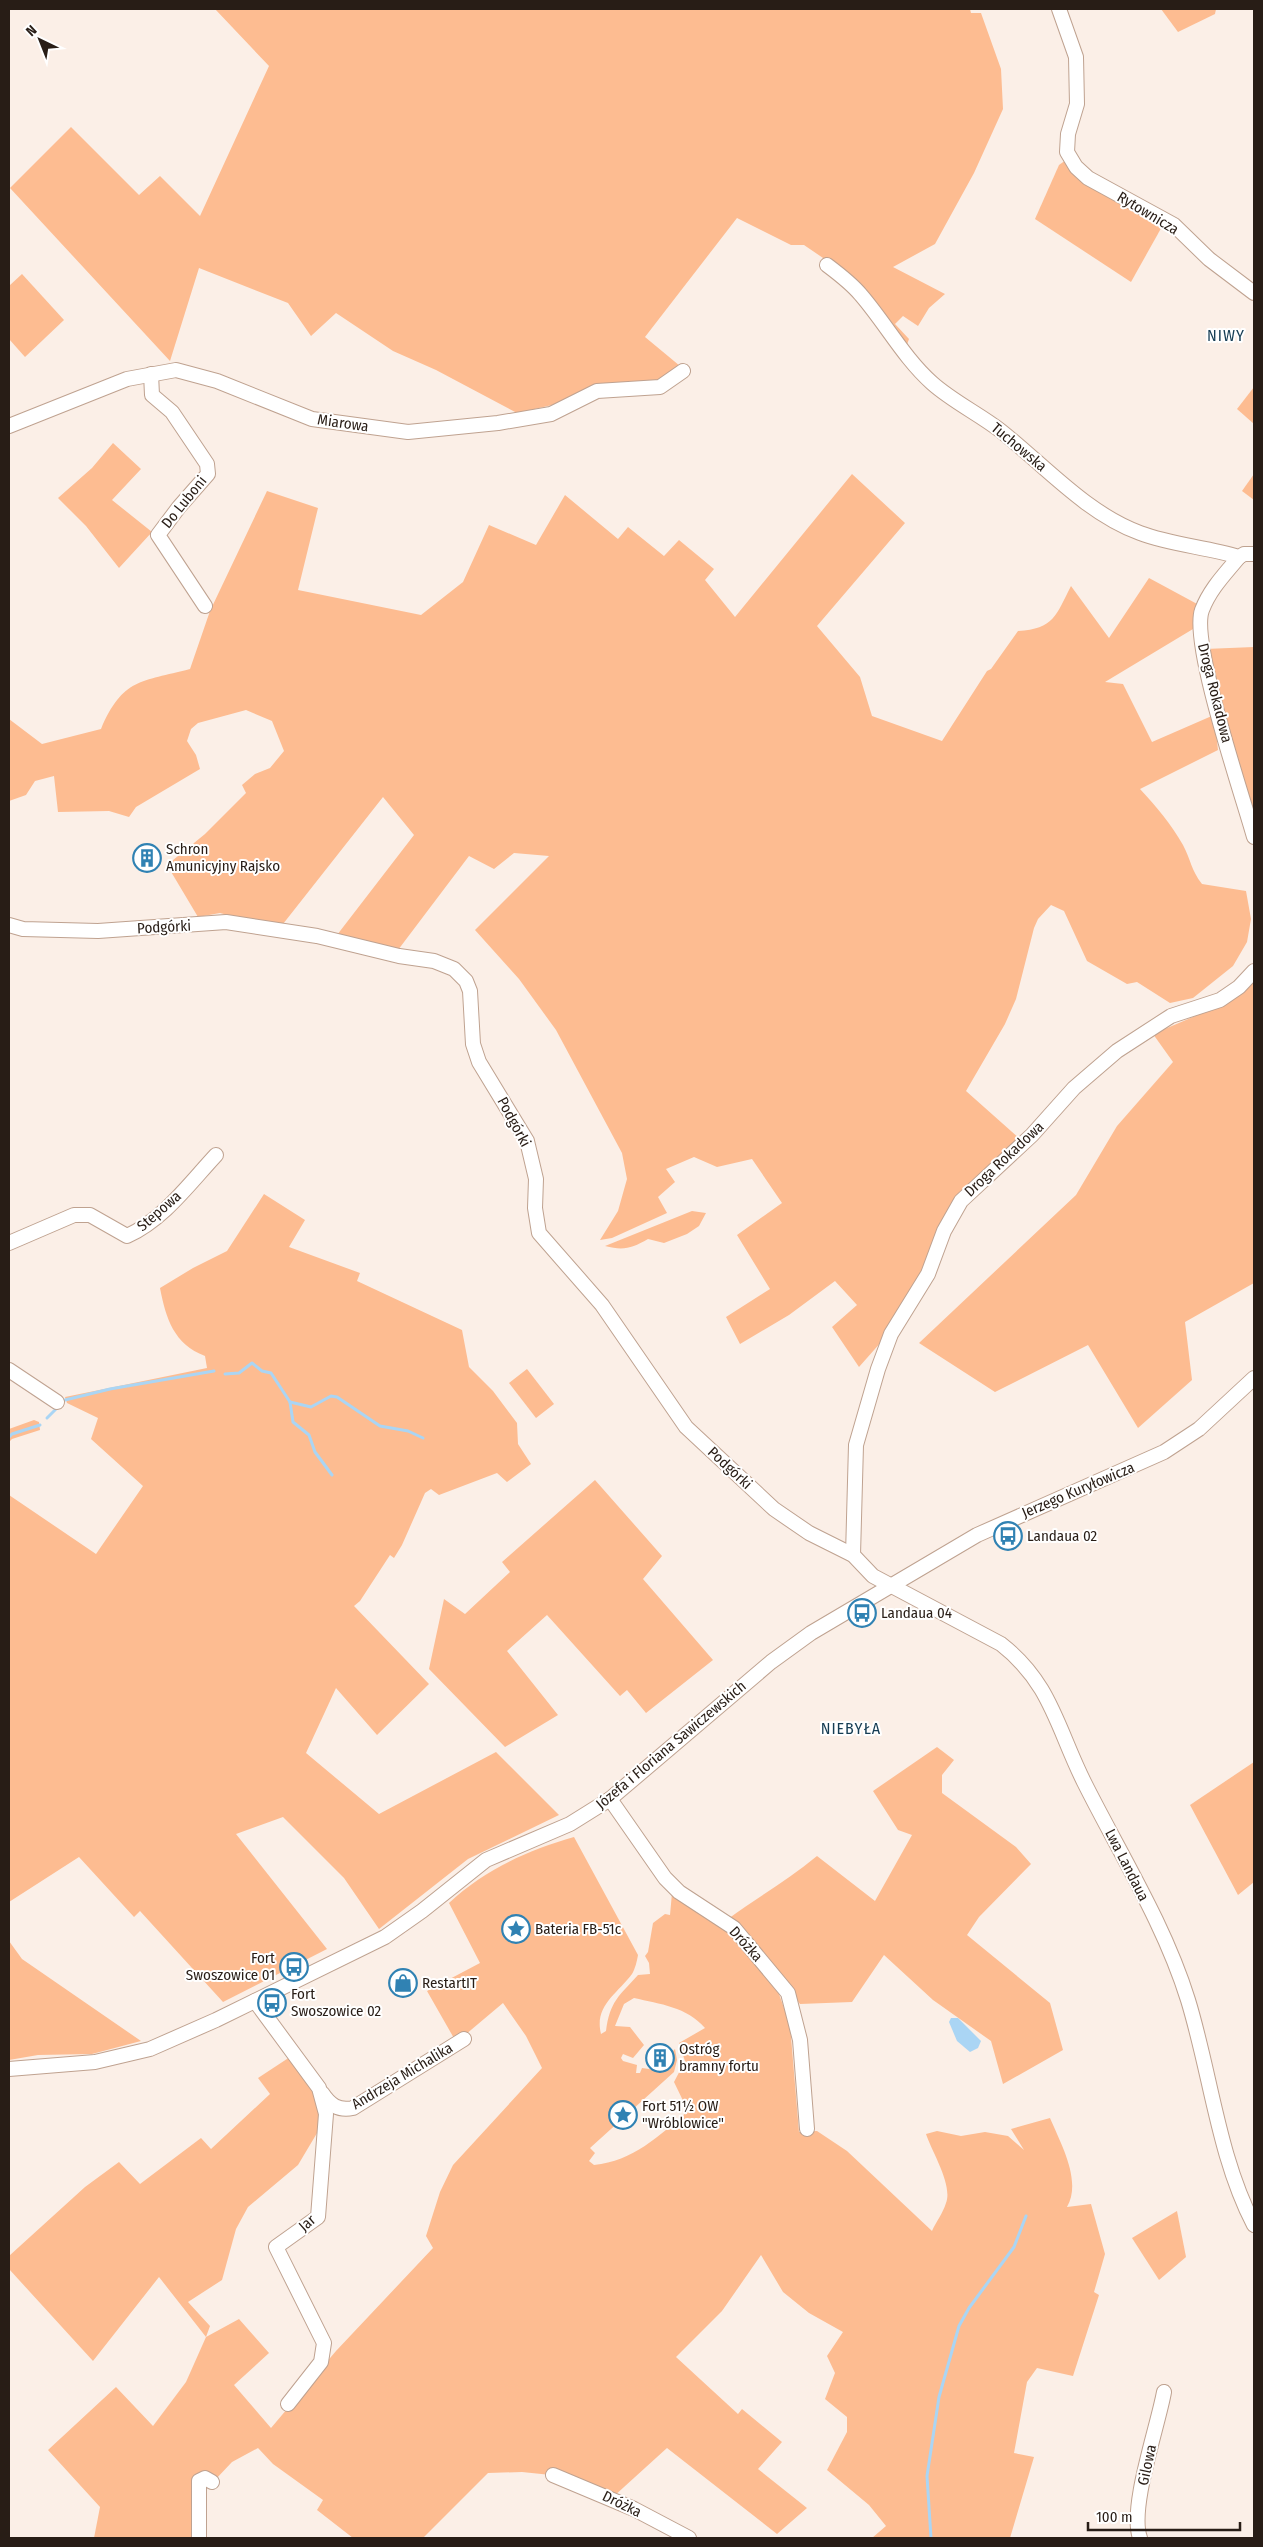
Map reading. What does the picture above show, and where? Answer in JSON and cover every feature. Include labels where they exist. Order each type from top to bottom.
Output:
[{"type":"street","name":"Rytownicza","points":[[1059,9],[1076,57],[1077,104],[1068,134],[1067,152],[1076,167],[1088,178],[1174,225],[1209,259],[1254,293]]},
{"type":"street","name":"Tuchowska","points":[[827,266],[861,294],[908,359],[934,385],[1001,431],[1047,471],[1108,519],[1140,533],[1172,543],[1211,549],[1239,557],[1244,554],[1254,554]]},
{"type":"street","name":"Miarowa","points":[[9,426],[127,380],[176,370],[217,381],[312,419],[408,432],[498,423],[552,414],[597,391],[660,387],[683,371]]},
{"type":"street","name":"Do Luboni","points":[[151,374],[152,395],[172,412],[207,464],[208,474],[158,535],[205,606]]},
{"type":"street","name":"Droga Rokadowa","points":[[1239,557],[1214,587],[1201,612],[1200,630],[1211,687],[1254,837]]},
{"type":"street","name":"Podgórki","points":[[9,925],[23,929],[98,931],[194,926],[226,922],[316,936],[398,956],[434,961],[454,969],[466,981],[470,990],[473,1044],[479,1062],[527,1142],[536,1178],[534,1208],[539,1234],[602,1305],[686,1427],[774,1509],[809,1533],[852,1555],[873,1576],[890,1586]]},
{"type":"street","name":"Droga Rokadowa","points":[[852,1555],[856,1445],[878,1369],[891,1334],[928,1274],[944,1231],[961,1200],[1032,1134],[1074,1088],[1117,1051],[1171,1016],[1220,1000],[1239,987],[1254,971]]},
{"type":"street","name":"Stepowa","points":[[9,1243],[74,1215],[90,1215],[127,1236],[130,1235],[144,1228],[170,1205],[216,1154]]},
{"type":"street","points":[[9,1370],[57,1402]]},
{"type":"street","name":"Jerzego Kuryłowicza","points":[[890,1586],[977,1535],[1164,1452],[1199,1429],[1254,1378]]},
{"type":"street","name":"Józefa i Floriana Sawiczewskich","points":[[9,2069],[95,2062],[133,2054],[174,2039],[385,1937],[422,1912],[486,1860],[570,1824],[610,1799],[771,1662],[811,1633],[890,1586]]},
{"type":"street","name":"Lwa Landaua","points":[[890,1586],[1001,1644],[1019,1658],[1040,1684],[1083,1781],[1139,1886],[1178,1970],[1236,2186],[1254,2225]]},
{"type":"street","name":"Dróżka","points":[[610,1799],[665,1878],[679,1892],[734,1928],[788,1993],[800,2040],[806,2129]]},
{"type":"street","name":"Jar","points":[[255,2001],[319,2088],[326,2114],[318,2217],[276,2247],[324,2343],[321,2362],[288,2404]]},
{"type":"street","name":"Andrzeja Michalika","points":[[319,2088],[328,2103],[342,2110],[353,2108],[464,2039]]},
{"type":"street","name":"Gilowa","points":[[1140,2538],[1139,2507],[1146,2466],[1164,2392]]},
{"type":"street","name":"Dróżka","points":[[553,2475],[619,2502],[689,2538]]},
{"type":"street","points":[[199,2538],[199,2481],[205,2478],[212,2482]]},
{"type":"shaded area","points":[[215,9],[970,9],[971,13],[981,13],[1001,69],[1003,109],[974,173],[935,244],[893,267],[945,294],[929,308],[918,326],[903,316],[895,324],[909,339],[905,350],[848,275],[804,245],[791,245],[737,218],[645,337],[680,366],[661,379],[631,385],[600,386],[552,405],[517,413],[436,370],[393,351],[336,313],[311,336],[288,303],[199,268],[170,361],[10,188],[71,127],[139,195],[160,176],[200,216],[269,66]]},
{"type":"shaded area","points":[[1161,9],[1216,9],[1215,14],[1178,32]]},
{"type":"shaded area","points":[[1066,160],[1164,223],[1131,282],[1035,219],[1059,165]]},
{"type":"shaded area","points":[[22,274],[64,320],[25,357],[9,339],[9,286]]},
{"type":"shaded area","points":[[1254,387],[1254,424],[1237,409]]},
{"type":"shaded area","points":[[113,443],[141,469],[112,500],[152,532],[119,568],[86,526],[58,498],[92,468]]},
{"type":"shaded area","points":[[852,474],[905,523],[817,626],[860,677],[872,716],[942,741],[987,671],[991,669],[1018,631],[1030,630],[1047,624],[1057,612],[1071,586],[1109,638],[1149,578],[1199,605],[1193,629],[1105,682],[1123,684],[1152,742],[1214,715],[1218,750],[1140,789],[1178,837],[1202,884],[1246,891],[1251,919],[1247,942],[1233,966],[1193,998],[1170,1003],[1137,982],[1127,984],[1087,961],[1064,911],[1051,905],[1038,919],[1016,999],[1005,1024],[966,1091],[1021,1140],[974,1179],[949,1210],[925,1269],[882,1341],[859,1367],[832,1327],[857,1305],[835,1281],[789,1315],[740,1344],[726,1317],[770,1289],[737,1235],[782,1203],[752,1159],[717,1167],[694,1157],[666,1169],[675,1182],[658,1197],[667,1213],[612,1238],[600,1240],[618,1211],[627,1179],[622,1153],[556,1030],[519,979],[475,930],[549,856],[514,853],[494,869],[469,856],[398,950],[337,935],[414,835],[383,797],[283,924],[250,921],[220,913],[198,917],[167,865],[205,834],[246,793],[242,785],[255,774],[270,768],[284,751],[272,721],[246,710],[198,723],[191,729],[187,741],[196,755],[200,769],[136,807],[129,817],[109,811],[58,812],[54,776],[35,781],[26,795],[9,801],[9,719],[42,744],[101,729],[109,712],[126,691],[146,680],[190,669],[210,611],[267,491],[318,508],[298,590],[421,615],[463,582],[489,525],[536,545],[565,495],[618,539],[628,527],[664,556],[679,540],[714,569],[705,580],[735,617]]},
{"type":"shaded area","points":[[1254,474],[1254,500],[1242,491]]},
{"type":"shaded area","points":[[1254,647],[1254,819],[1205,649]]},
{"type":"shaded area","points":[[1254,978],[1254,1283],[1185,1322],[1192,1380],[1138,1428],[1088,1345],[995,1392],[919,1343],[1076,1195],[1117,1126],[1173,1062],[1153,1034],[1233,1000]]},
{"type":"shaded area","points":[[264,1194],[305,1220],[289,1247],[360,1273],[357,1281],[462,1330],[469,1367],[493,1391],[517,1423],[518,1444],[531,1464],[507,1482],[497,1473],[439,1495],[431,1489],[425,1493],[402,1545],[394,1558],[390,1555],[360,1601],[354,1606],[429,1684],[377,1735],[336,1688],[306,1753],[379,1814],[496,1752],[559,1815],[468,1859],[379,1929],[344,1878],[283,1817],[236,1834],[327,1949],[223,2002],[140,1911],[134,1917],[79,1857],[9,1902],[9,1495],[96,1554],[143,1486],[91,1439],[98,1418],[67,1403],[65,1397],[207,1368],[205,1356],[186,1345],[173,1329],[165,1310],[160,1288],[193,1268],[227,1251]]},
{"type":"shaded area","points":[[692,1211],[706,1213],[699,1226],[687,1234],[664,1243],[648,1239],[628,1248],[605,1246]]},
{"type":"shaded area","points":[[527,1369],[554,1404],[536,1418],[509,1383]]},
{"type":"shaded area","points":[[34,1420],[39,1422],[40,1430],[12,1439],[9,1442],[9,1429]]},
{"type":"shaded area","points":[[595,1480],[662,1556],[643,1579],[713,1660],[646,1713],[627,1690],[620,1696],[547,1615],[507,1651],[558,1715],[505,1747],[429,1669],[444,1599],[465,1614],[510,1572],[502,1562]]},
{"type":"shaded area","points":[[937,1747],[954,1760],[942,1775],[942,1793],[1016,1847],[1031,1864],[979,1917],[967,1935],[1050,2003],[1063,2050],[1003,2084],[991,2041],[933,2000],[884,1955],[852,2002],[800,2004],[737,1927],[728,1919],[817,1856],[875,1901],[912,1835],[898,1830],[873,1791]]},
{"type":"shaded area","points":[[1254,1762],[1254,1882],[1238,1895],[1190,1805]]},
{"type":"shaded area","points":[[574,1837],[638,1955],[632,1974],[604,2008],[600,2024],[601,2034],[606,2031],[610,2013],[616,2000],[638,1975],[650,1974],[649,1963],[645,1956],[648,1952],[653,1923],[665,1914],[670,1915],[672,1893],[723,1925],[779,1994],[790,2025],[799,2132],[817,2131],[847,2151],[932,2231],[945,2207],[947,2187],[926,2134],[937,2131],[961,2136],[985,2132],[1008,2136],[1024,2150],[1011,2129],[1050,2118],[1064,2151],[1071,2174],[1071,2197],[1067,2207],[1091,2204],[1105,2254],[1094,2292],[1099,2295],[1073,2376],[1037,2368],[1027,2382],[1014,2453],[1034,2457],[1010,2538],[872,2538],[886,2526],[869,2505],[827,2470],[847,2432],[847,2417],[825,2399],[835,2373],[827,2356],[843,2332],[809,2313],[783,2292],[761,2255],[722,2311],[676,2357],[738,2414],[742,2409],[782,2442],[758,2469],[807,2508],[777,2534],[667,2448],[613,2497],[551,2475],[522,2472],[488,2473],[423,2538],[353,2538],[317,2510],[323,2500],[273,2464],[258,2448],[232,2462],[215,2480],[201,2475],[195,2538],[94,2538],[100,2507],[48,2450],[116,2387],[153,2426],[186,2382],[206,2337],[239,2319],[269,2353],[234,2385],[271,2428],[336,2351],[433,2248],[426,2236],[440,2192],[453,2165],[542,2068],[526,2036],[503,2003],[465,2035],[455,2040],[427,1991],[480,1963],[449,1903],[477,1881],[507,1862],[540,1848]],"holes":[[[634,1998],[672,2007],[690,2015],[705,2028],[679,2043],[685,2061],[674,2082],[688,2111],[656,2138],[633,2153],[608,2163],[594,2165],[589,2161],[595,2153],[590,2148],[674,2072],[677,2060],[675,2049],[668,2056],[662,2067],[656,2070],[642,2068],[640,2073],[636,2073],[637,2065],[623,2061],[621,2058],[623,2054],[633,2058],[644,2045],[630,2027],[615,2026],[624,2004]]]},
{"type":"shaded area","points":[[9,1941],[22,1959],[141,2041],[92,2054],[38,2055],[9,2060]]},
{"type":"shaded area","points":[[293,2055],[311,2082],[323,2123],[298,2165],[248,2207],[236,2229],[222,2280],[188,2302],[210,2326],[206,2337],[159,2277],[93,2361],[9,2269],[9,2256],[85,2187],[119,2162],[140,2184],[201,2138],[211,2149],[270,2094],[258,2078]]},
{"type":"shaded area","points":[[1177,2211],[1186,2257],[1159,2280],[1132,2238]]},
{"type":"water","points":[[951,2018],[958,2018],[981,2041],[978,2048],[970,2052],[957,2041],[949,2022]]},
{"type":"waterway","points":[[225,1374],[239,1373],[252,1363],[262,1371],[271,1373],[290,1402],[293,1422],[309,1435],[315,1452],[332,1475]]},
{"type":"waterway","points":[[65,1400],[110,1389],[214,1371]]},
{"type":"waterway","points":[[290,1402],[311,1407],[331,1396],[337,1397],[380,1426],[408,1431],[423,1438]]},
{"type":"waterway","points":[[47,1418],[57,1408]]},
{"type":"waterway","points":[[9,1437],[12,1434],[40,1425]]},
{"type":"waterway","points":[[931,2538],[927,2476],[939,2397],[959,2326],[969,2308],[1014,2247],[1026,2216]]},
{"type":"place","name":"Schron Amunicyjny Rajsko","points":[[147,858]]},
{"type":"place","name":"Landaua 02","points":[[1008,1536]]},
{"type":"place","name":"Landaua 04","points":[[862,1613]]},
{"type":"place","name":"Bateria FB-51c","points":[[516,1929]]},
{"type":"place","name":"Fort Swoszowice 01","points":[[294,1967]]},
{"type":"place","name":"RestartIT","points":[[403,1983]]},
{"type":"place","name":"Fort Swoszowice 02","points":[[272,2003]]},
{"type":"place","name":"Ostróg bramny fortu","points":[[660,2058]]},
{"type":"place","name":"Fort 51½ OW \"Wróblowice\"","points":[[623,2115]]},
{"type":"district","name":"NIWY","points":[[1226,335]]},
{"type":"district","name":"NIEBYŁA","points":[[851,1728]]}]
